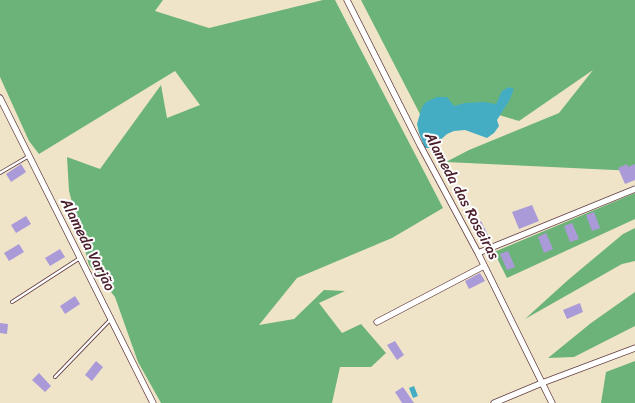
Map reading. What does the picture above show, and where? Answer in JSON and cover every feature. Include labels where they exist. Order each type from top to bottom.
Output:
[{"type":"street","name":"Alameda das Roseiras","points":[[348,0],[420,145],[478,253],[552,403]]},
{"type":"street","name":"Alameda Varjão","points":[[1,102],[153,403]]},
{"type":"street","points":[[478,253],[635,189]]},
{"type":"street","points":[[377,322],[484,266]]},
{"type":"street","points":[[494,403],[635,348]]},
{"type":"lane","points":[[0,172],[29,156]]},
{"type":"lane","points":[[12,302],[80,257]]},
{"type":"lane","points":[[55,377],[111,319]]},
{"type":"green space","points":[[0,0],[163,0],[155,11],[209,28],[323,0],[335,0],[443,208],[392,238],[297,278],[259,325],[294,319],[324,290],[345,291],[319,303],[342,333],[361,324],[386,353],[371,367],[340,367],[332,403],[161,403],[138,362],[115,297],[89,265],[69,191],[67,157],[100,169],[161,85],[167,118],[200,105],[175,71],[39,154],[29,141],[0,77]]},
{"type":"green space","points":[[361,0],[635,0],[635,171],[446,162],[469,150],[559,113],[593,70],[519,121],[479,109],[423,120]]},
{"type":"green space","points":[[635,193],[635,219],[507,278],[494,252]]},
{"type":"green space","points":[[635,228],[635,261],[622,264],[525,319],[568,280],[623,234]]},
{"type":"green space","points":[[635,292],[635,326],[574,357],[548,358],[591,323]]},
{"type":"green space","points":[[635,361],[635,403],[601,403],[606,372]]},
{"type":"water","points":[[509,87],[514,89],[509,101],[497,120],[499,126],[494,133],[487,138],[465,130],[454,131],[447,134],[429,148],[425,148],[417,124],[422,107],[426,102],[437,97],[447,97],[454,106],[465,103],[484,102],[496,104],[502,91]]},
{"type":"water","points":[[414,386],[418,396],[413,398],[409,388]]},
{"type":"building","points":[[21,164],[26,172],[11,182],[6,174]]},
{"type":"building","points":[[627,164],[628,167],[635,164],[635,180],[625,184],[618,168]]},
{"type":"building","points":[[532,205],[539,221],[519,229],[512,212]]},
{"type":"building","points":[[594,212],[600,228],[592,231],[586,215]]},
{"type":"building","points":[[26,216],[31,224],[16,233],[11,225]]},
{"type":"building","points":[[481,221],[491,241],[483,245],[472,225]]},
{"type":"building","points":[[572,223],[579,239],[570,242],[564,226]]},
{"type":"building","points":[[546,233],[553,249],[544,253],[538,237]]},
{"type":"building","points":[[19,244],[24,252],[9,261],[4,253]]},
{"type":"building","points":[[60,249],[65,257],[50,266],[45,258]]},
{"type":"building","points":[[508,251],[515,267],[507,270],[500,254]]},
{"type":"building","points":[[480,273],[485,281],[469,289],[465,281]]},
{"type":"building","points":[[75,296],[80,304],[65,314],[60,306]]},
{"type":"building","points":[[580,303],[583,312],[567,319],[563,310]]},
{"type":"building","points":[[0,323],[8,324],[7,334],[0,333]]},
{"type":"building","points":[[395,341],[404,355],[397,360],[387,345]]},
{"type":"building","points":[[96,361],[103,367],[92,381],[85,375]]},
{"type":"building","points":[[39,373],[51,386],[45,392],[32,380]]},
{"type":"building","points":[[403,387],[414,403],[402,403],[395,392]]}]
